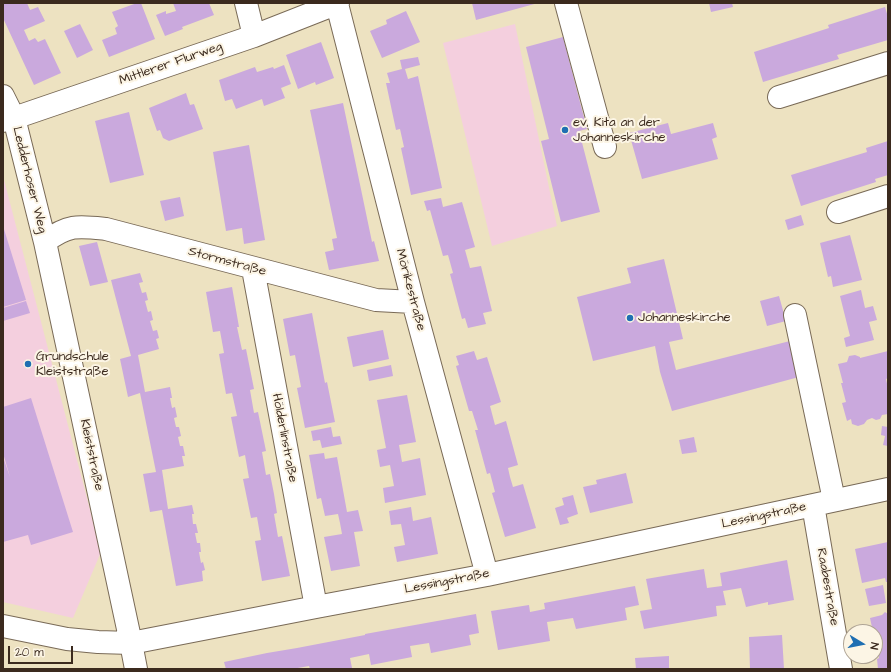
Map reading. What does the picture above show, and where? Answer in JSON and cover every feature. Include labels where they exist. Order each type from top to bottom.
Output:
[{"type":"street","points":[[246,3],[254,36]]},
{"type":"street","name":"Mittlerer Flurweg","points":[[9,120],[254,36],[337,3]]},
{"type":"street","name":"Mörikestraße","points":[[337,3],[413,302],[487,575]]},
{"type":"street","points":[[566,3],[605,147]]},
{"type":"street","points":[[779,97],[888,63]]},
{"type":"street","name":"Ledderhoser Weg","points":[[3,96],[45,242]]},
{"type":"street","points":[[838,212],[888,196]]},
{"type":"street","name":"Stormstraße","points":[[45,242],[56,233],[72,227],[106,229],[253,269],[376,300],[413,302]]},
{"type":"street","name":"Kleiststraße","points":[[45,242],[136,669]]},
{"type":"street","name":"Hölderlinstraße","points":[[253,269],[316,607]]},
{"type":"street","points":[[795,315],[834,500]]},
{"type":"street","name":"Lessingstraße","points":[[3,626],[67,639],[131,643],[487,575],[888,489]]},
{"type":"street","name":"Raabestraße","points":[[813,505],[841,669]]},
{"type":"shaded area","points":[[515,24],[557,226],[492,246],[443,43]]},
{"type":"shaded area","name":"Grundschule Kleiststraße","points":[[3,176],[101,552],[73,618],[3,602]]},
{"type":"building","points":[[27,3],[30,10],[38,7],[45,21],[24,30],[29,41],[35,38],[38,42],[45,39],[61,73],[34,85],[3,18],[3,4]]},
{"type":"building","points":[[141,3],[155,39],[109,57],[102,40],[117,34],[115,28],[118,26],[112,12]]},
{"type":"building","points":[[173,3],[209,3],[214,15],[182,27],[183,29],[165,36],[156,15],[166,11],[166,14],[176,11]]},
{"type":"building","points":[[472,3],[538,3],[476,20]]},
{"type":"building","points":[[709,3],[732,3],[733,7],[711,12]]},
{"type":"building","points":[[885,7],[888,17],[888,40],[837,55],[839,59],[763,82],[754,52],[829,28],[828,25]]},
{"type":"building","points":[[406,11],[420,42],[382,58],[370,31],[387,24],[386,20]]},
{"type":"building","points":[[80,24],[93,50],[77,58],[64,31]]},
{"type":"building","name":"ev. Kita an der Johanneskirche","points":[[563,37],[587,129],[579,131],[600,212],[561,222],[541,141],[549,139],[526,47]]},
{"type":"building","points":[[321,42],[334,78],[316,85],[315,82],[298,89],[286,55]]},
{"type":"building","points":[[418,57],[420,65],[405,69],[408,79],[418,76],[442,188],[411,195],[401,148],[404,147],[400,129],[396,130],[386,83],[390,83],[387,73],[402,69],[400,60]]},
{"type":"building","points":[[284,65],[291,84],[281,88],[285,98],[264,106],[262,99],[236,109],[232,99],[225,101],[219,80],[255,67],[257,72],[273,67],[274,69]]},
{"type":"building","points":[[186,93],[190,105],[194,104],[203,129],[169,141],[163,138],[160,130],[157,131],[149,108]]},
{"type":"building","points":[[343,103],[372,242],[374,241],[379,261],[329,270],[325,252],[334,250],[332,239],[337,238],[310,110]]},
{"type":"building","points":[[129,112],[144,175],[110,183],[95,121]]},
{"type":"building","points":[[668,123],[671,134],[713,123],[717,137],[712,139],[718,159],[642,179],[629,133]]},
{"type":"building","points":[[888,141],[888,175],[875,179],[876,182],[801,206],[791,175],[867,152],[866,148]]},
{"type":"building","points":[[249,145],[265,240],[244,244],[242,228],[226,231],[213,152]]},
{"type":"building","points":[[180,197],[184,216],[165,221],[160,201]]},
{"type":"building","points":[[441,198],[443,207],[462,202],[475,247],[465,250],[470,268],[481,266],[492,311],[483,313],[486,324],[468,328],[465,318],[462,319],[450,274],[453,273],[448,255],[443,256],[430,210],[427,211],[424,201]]},
{"type":"building","points":[[801,215],[804,225],[788,230],[785,220]]},
{"type":"building","points":[[3,226],[26,300],[3,307]]},
{"type":"building","points":[[850,235],[862,280],[833,287],[831,276],[828,277],[820,243]]},
{"type":"building","points":[[97,242],[108,282],[90,286],[79,246]]},
{"type":"building","name":"Johanneskirche","points":[[664,259],[683,339],[669,342],[676,370],[790,341],[799,377],[672,411],[660,372],[655,346],[593,361],[577,297],[631,283],[627,268]]},
{"type":"building","points":[[140,273],[143,282],[139,283],[142,293],[146,292],[148,300],[145,301],[148,312],[151,311],[153,320],[150,321],[153,331],[157,330],[159,338],[156,339],[159,349],[138,355],[145,392],[170,387],[172,408],[175,407],[177,417],[174,418],[176,427],[179,427],[181,436],[178,437],[180,446],[183,446],[185,456],[182,456],[184,466],[162,470],[168,509],[192,505],[194,514],[192,514],[193,524],[196,524],[198,533],[195,533],[197,543],[200,543],[201,552],[199,552],[201,563],[203,562],[205,570],[202,571],[203,581],[176,586],[162,510],[150,512],[143,474],[156,472],[140,393],[128,397],[120,359],[131,356],[111,280]]},
{"type":"building","points":[[232,287],[239,327],[237,327],[242,350],[246,349],[254,389],[250,390],[254,413],[258,412],[266,451],[262,452],[266,475],[270,474],[274,494],[277,513],[274,514],[278,537],[282,536],[290,576],[262,581],[255,541],[261,540],[257,517],[251,518],[243,479],[249,478],[245,455],[239,457],[231,417],[237,416],[232,393],[226,394],[219,354],[224,353],[220,331],[213,332],[206,292]]},
{"type":"building","points":[[861,290],[865,308],[873,306],[877,320],[869,322],[874,340],[846,347],[844,338],[850,336],[840,296]]},
{"type":"building","points":[[779,296],[786,321],[767,326],[760,301]]},
{"type":"building","points":[[26,301],[30,313],[3,321],[3,308]]},
{"type":"building","points":[[312,313],[325,383],[327,382],[335,422],[305,428],[297,388],[301,387],[295,355],[290,356],[283,319]]},
{"type":"building","points":[[383,330],[389,359],[353,367],[347,337]]},
{"type":"building","points":[[474,351],[477,360],[487,357],[501,402],[490,406],[495,425],[506,421],[518,465],[508,468],[510,477],[513,487],[523,484],[536,528],[505,537],[492,493],[495,492],[490,473],[487,474],[475,430],[478,430],[472,411],[469,411],[456,366],[459,365],[456,356]]},
{"type":"building","points":[[888,351],[888,378],[886,379],[888,388],[888,414],[882,415],[880,419],[876,420],[872,418],[867,420],[864,424],[858,426],[852,424],[851,419],[847,421],[842,403],[846,402],[838,364],[847,362],[849,356],[855,355],[860,358]]},
{"type":"building","points":[[391,365],[393,376],[369,381],[367,370]]},
{"type":"building","points":[[407,395],[416,442],[399,445],[402,462],[420,458],[426,495],[385,503],[383,488],[394,486],[390,465],[380,467],[377,450],[386,448],[377,400]]},
{"type":"building","points":[[31,398],[73,532],[31,545],[28,535],[3,542],[3,457],[10,477],[3,453],[3,407]]},
{"type":"building","points":[[882,426],[888,427],[888,446],[883,445],[885,436],[881,435]]},
{"type":"building","points":[[331,427],[333,437],[340,436],[342,444],[322,448],[320,440],[313,441],[311,431]]},
{"type":"building","points":[[694,437],[697,452],[682,454],[679,440]]},
{"type":"building","points":[[324,453],[325,459],[337,457],[347,512],[358,510],[363,531],[354,532],[360,566],[331,571],[324,537],[342,534],[340,523],[338,514],[325,516],[321,498],[317,499],[309,455]]},
{"type":"building","points":[[626,473],[633,503],[590,513],[583,487],[597,484],[596,480]]},
{"type":"building","points":[[573,495],[578,514],[567,518],[569,523],[560,525],[555,508],[564,505],[562,498]]},
{"type":"building","points":[[411,507],[413,521],[431,517],[438,554],[397,562],[394,547],[405,545],[401,524],[391,525],[389,511]]},
{"type":"building","points":[[888,542],[888,582],[886,582],[885,578],[862,583],[855,549]]},
{"type":"building","points":[[787,560],[794,600],[768,605],[768,602],[746,607],[741,588],[723,591],[726,605],[716,606],[717,616],[644,629],[640,611],[652,609],[646,579],[704,569],[707,588],[722,586],[720,573]]},
{"type":"building","points":[[883,585],[886,603],[869,606],[865,589]]},
{"type":"building","points":[[635,586],[639,605],[625,608],[627,620],[576,629],[573,618],[547,622],[550,641],[498,650],[491,611],[529,605],[530,612],[545,609],[544,603]]},
{"type":"building","points":[[885,612],[888,614],[888,669],[878,669],[878,664],[883,664],[883,624],[871,624],[870,618],[882,615]]},
{"type":"building","points":[[476,614],[479,633],[469,635],[471,645],[431,653],[429,643],[410,646],[412,657],[371,665],[369,654],[350,658],[352,668],[348,669],[310,669],[309,666],[292,669],[226,669],[224,662],[365,634]]},
{"type":"building","points":[[782,635],[784,669],[750,669],[749,637]]},
{"type":"building","points":[[669,656],[669,669],[636,669],[635,658]]},
{"type":"place","name":"ev. Kita an der Johanneskirche","points":[[565,130]]},
{"type":"place","name":"Johanneskirche","points":[[630,318]]},
{"type":"place","name":"Grundschule Kleiststraße","points":[[28,364]]}]
